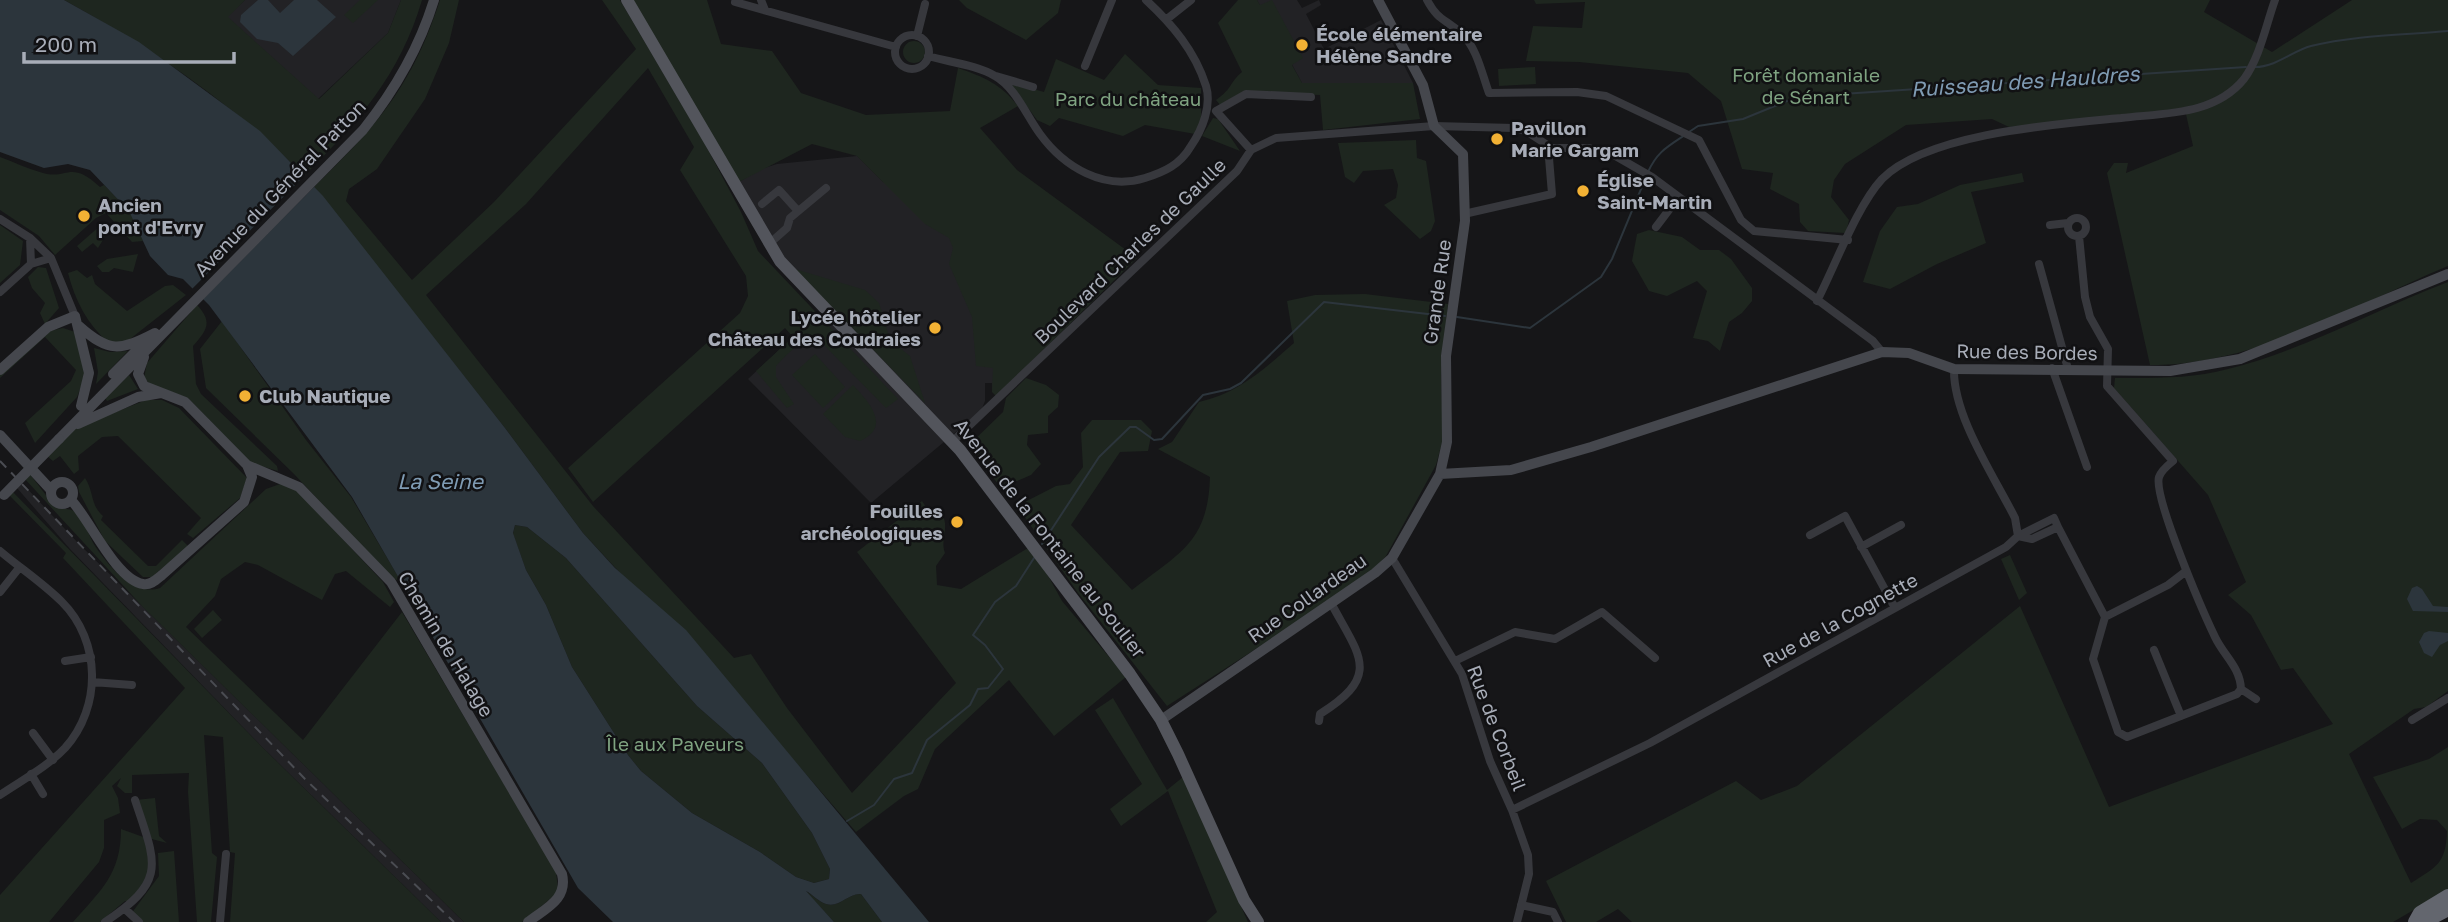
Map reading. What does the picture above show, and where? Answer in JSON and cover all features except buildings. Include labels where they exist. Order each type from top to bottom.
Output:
[{"type":"highway","points":[[2415,922],[2420,913],[2448,895]]},
{"type":"highway","points":[[2424,922],[2448,909]]},
{"type":"main road","name":"Avenue de la Fontaine au Soulier","points":[[627,0],[780,261],[953,441],[1161,720],[1244,900],[1258,922]]},
{"type":"street","name":"Avenue du Général Patton","points":[[331,160],[386,92],[420,27],[428,0]]},
{"type":"street","name":"Avenue du Général Patton","points":[[175,317],[331,160],[391,95],[425,30],[434,0]]},
{"type":"street","points":[[761,0],[765,10]]},
{"type":"street","points":[[1085,65],[1112,0]]},
{"type":"street","points":[[1146,0],[1167,19],[1193,54],[1207,88],[1212,110],[1251,150]]},
{"type":"street","points":[[1167,19],[1191,0]]},
{"type":"street","points":[[1378,0],[1423,85],[1434,127]]},
{"type":"street","points":[[1817,301],[1868,197],[1883,179],[1906,160],[1944,147],[2028,129],[2202,108],[2242,81],[2251,67],[2275,0]]},
{"type":"street","points":[[1428,1],[1438,19],[1464,35],[1475,54],[1489,93],[1577,92],[1606,96],[1699,139],[1741,220],[1754,231],[1848,240]]},
{"type":"street","points":[[735,2],[896,47]]},
{"type":"street","points":[[917,36],[925,4]]},
{"type":"street","points":[[917,36],[925,42],[928,56],[920,67],[907,68],[897,60],[896,47],[905,37],[917,36]]},
{"type":"street","points":[[928,56],[1033,87]]},
{"type":"street","points":[[995,76],[1022,104],[1040,135],[1068,163],[1099,180],[1135,181],[1169,171],[1190,149],[1212,110],[1245,94],[1311,97]]},
{"type":"street","name":"Boulevard Charles de Gaulle","points":[[953,441],[1237,171],[1251,150],[1276,138],[1434,127],[1520,129],[1548,146]]},
{"type":"street","name":"Grande Rue","points":[[1434,127],[1463,154],[1464,214],[1448,333],[1447,442],[1440,474]]},
{"type":"street","points":[[1464,214],[1552,194],[1548,146],[1568,150],[1589,148],[1612,155],[1652,177],[1873,341],[1882,352]]},
{"type":"street","points":[[770,243],[788,228],[790,218],[826,188]]},
{"type":"street","points":[[762,204],[779,190],[798,211]]},
{"type":"street","points":[[1656,227],[1678,198]]},
{"type":"street","points":[[2050,225],[2068,223],[2076,218],[2084,221],[2085,231],[2079,236]]},
{"type":"street","points":[[0,219],[30,238],[51,258],[77,321],[89,373],[81,406]]},
{"type":"street","points":[[2068,223],[2069,232],[2079,236]]},
{"type":"street","points":[[2079,236],[2085,297],[2090,317],[2108,349],[2105,371],[2107,386],[2173,461],[2159,475],[2158,486],[2185,572],[2215,638],[2234,664],[2241,689],[2256,699]]},
{"type":"street","points":[[30,238],[31,264]]},
{"type":"street","points":[[0,292],[31,264],[51,258]]},
{"type":"street","points":[[2039,264],[2068,369]]},
{"type":"street","name":"Rue des Bordes","points":[[1440,474],[1511,470],[1591,447],[1882,352],[1909,353],[1954,369],[2052,368],[2170,372],[2240,359],[2448,274]]},
{"type":"street","points":[[1,494],[57,436],[81,406],[155,333],[175,317]]},
{"type":"street","points":[[69,428],[149,348],[175,317]]},
{"type":"street","points":[[77,321],[96,341],[111,347],[131,345],[155,333]]},
{"type":"street","points":[[0,370],[48,327],[77,321]]},
{"type":"street","points":[[71,500],[81,510],[100,545],[133,579],[143,584],[152,583],[162,575],[244,502],[252,477],[247,465],[184,402],[144,386],[138,374],[149,348]]},
{"type":"street","points":[[2052,368],[2087,467]]},
{"type":"street","points":[[1954,369],[1956,393],[1964,415],[2015,518],[2018,536],[2032,539],[2058,527],[2105,617],[2093,659],[2118,732],[2127,737],[2237,694],[2241,689]]},
{"type":"street","points":[[57,436],[138,397],[162,393]]},
{"type":"street","points":[[0,435],[51,490],[55,502],[62,505],[71,500],[74,491],[68,483],[58,482],[51,490]]},
{"type":"street","name":"Chemin de Halage","points":[[247,465],[274,474],[299,487],[390,582],[562,874],[564,887],[559,899],[528,922]]},
{"type":"street","points":[[252,477],[274,474]]},
{"type":"street","name":"Rue Collardeau","points":[[1161,720],[1392,558],[1440,474]]},
{"type":"street","points":[[1810,535],[1845,516],[1895,608]]},
{"type":"street","points":[[1861,547],[1901,525]]},
{"type":"street","name":"Rue de la Cognette","points":[[1512,810],[1650,743],[2006,547],[2018,536]]},
{"type":"street","points":[[0,551],[62,602],[71,613],[80,627],[91,657],[92,682],[80,725],[52,760],[0,795]]},
{"type":"street","name":"Rue de Corbeil","points":[[1392,558],[1455,661],[1471,698],[1490,761],[1528,855],[1529,874],[1517,922]]},
{"type":"street","points":[[0,592],[19,568]]},
{"type":"street","points":[[2105,617],[2168,585],[2185,572]]},
{"type":"street","points":[[1319,721],[1320,714],[1352,691],[1360,677],[1360,659],[1331,603]]},
{"type":"street","points":[[1455,661],[1515,632],[1555,639],[1602,612],[1655,658]]},
{"type":"street","points":[[2154,650],[2181,716]]},
{"type":"street","points":[[65,661],[91,657]]},
{"type":"street","points":[[92,682],[132,685]]},
{"type":"street","points":[[2412,720],[2448,698]]},
{"type":"street","points":[[33,733],[52,760]]},
{"type":"street","points":[[31,774],[43,794]]},
{"type":"street","points":[[106,922],[139,897],[152,870],[153,854],[135,800]]},
{"type":"street","points":[[220,922],[226,854]]},
{"type":"street","points":[[1521,905],[1553,912],[1559,922]]},
{"type":"street","points":[[125,909],[139,922]]},
{"type":"shaded area","points":[[245,0],[401,0],[388,33],[318,99],[227,17]]},
{"type":"shaded area","points":[[1257,0],[1297,0],[1302,8],[1319,0],[1321,5],[1306,14],[1324,49],[1381,20],[1413,83],[1302,83]]},
{"type":"shaded area","name":"Lycée hôtelier Château des Coudraies","points":[[857,156],[882,181],[1072,310],[992,392],[992,383],[985,383],[985,401],[981,411],[871,503],[748,379],[828,304],[783,257],[739,182],[758,170],[777,164]]},
{"type":"shaded area","points":[[22,483],[79,544],[464,922],[441,922],[262,747],[70,549],[17,488]]},
{"type":"green space","points":[[64,0],[245,0],[228,17],[319,99],[388,33],[401,0],[422,0],[402,52],[375,96],[304,176],[249,125],[190,79]]},
{"type":"green space","points":[[360,0],[378,0],[353,23],[344,15]]},
{"type":"green space","points":[[440,0],[459,0],[449,43],[425,99],[377,169],[349,189],[346,201],[412,280],[494,202],[636,49],[602,0],[620,0],[705,144],[758,251],[898,399],[886,408],[820,341],[813,341],[795,348],[776,366],[776,377],[794,404],[787,408],[756,371],[793,337],[785,328],[593,502],[568,468],[740,313],[748,296],[746,276],[680,170],[694,147],[648,68],[526,204],[426,295],[593,506],[734,658],[751,654],[787,708],[852,793],[956,683],[857,552],[922,501],[930,513],[943,516],[945,521],[945,553],[936,566],[937,585],[961,589],[1028,548],[1035,552],[1062,601],[1126,677],[1054,736],[1009,680],[935,749],[918,789],[904,796],[856,832],[791,757],[583,533],[505,428],[314,187],[357,144],[405,81],[418,57]]},
{"type":"green space","points":[[632,0],[707,0],[721,44],[772,51],[801,93],[866,115],[950,111],[958,68],[984,78],[1005,92],[1018,106],[980,128],[1017,170],[1137,258],[996,396],[992,392],[993,368],[976,366],[972,317],[949,264],[953,248],[949,238],[925,224],[857,156],[812,144],[739,182]]},
{"type":"green space","points":[[959,0],[1061,0],[1058,13],[1026,40],[967,8]]},
{"type":"green space","points":[[1238,0],[1257,0],[1260,5],[1272,0],[1303,58],[1292,65],[1302,83],[1413,83],[1420,119],[1323,130],[1320,95],[1244,92],[1221,106],[1216,100],[1242,72],[1218,23]]},
{"type":"green space","name":"Forêt domaniale de Sénart","points":[[1534,0],[2210,0],[2204,12],[2272,52],[2352,0],[2448,0],[2448,266],[2340,315],[2266,344],[2190,362],[2150,365],[2107,173],[2114,163],[2128,163],[2126,173],[2193,146],[2186,114],[2009,127],[1992,119],[1906,125],[1845,164],[1834,180],[1831,197],[1849,220],[1846,233],[1808,231],[1800,222],[1799,204],[1770,189],[1773,173],[1742,169],[1721,101],[1688,73],[1579,62],[1526,61],[1533,26],[1582,28],[1585,2],[1536,4]]},
{"type":"green space","points":[[914,41],[922,44],[925,52],[922,60],[914,63],[906,60],[903,52],[906,44]]},
{"type":"green space","name":"Parc du château","points":[[1125,54],[1158,85],[1201,88],[1201,119],[1195,134],[1145,125],[1123,136],[1059,118],[1050,126],[1037,120],[1009,82],[1044,92],[1056,59],[1104,80]]},
{"type":"green space","points":[[1535,67],[1536,84],[1499,86],[1498,69]]},
{"type":"green space","points":[[1213,118],[1218,119],[1240,151],[1202,136]]},
{"type":"green space","points":[[1416,140],[1417,158],[1426,161],[1435,221],[1431,231],[1420,239],[1384,205],[1396,198],[1398,185],[1393,169],[1363,171],[1354,183],[1345,177],[1338,143]]},
{"type":"green space","points":[[0,157],[43,173],[75,172],[100,187],[104,185],[130,211],[143,241],[132,242],[106,213],[96,218],[55,255],[39,236],[0,210]]},
{"type":"green space","points":[[2022,173],[2024,182],[1971,192],[1986,243],[1937,264],[1890,289],[1863,282],[1880,231],[1897,207],[1918,204],[1960,185]]},
{"type":"green space","points":[[0,225],[23,241],[20,265],[0,283]]},
{"type":"green space","points":[[101,225],[109,230],[98,248],[93,243],[82,252],[77,246]]},
{"type":"green space","points":[[1649,230],[1682,237],[1700,250],[1719,250],[1731,259],[1752,288],[1752,301],[1742,313],[1729,322],[1720,351],[1708,341],[1693,338],[1707,291],[1697,281],[1667,296],[1649,291],[1632,261],[1637,234]]},
{"type":"green space","points":[[138,254],[133,272],[114,268],[109,272],[102,272],[97,266],[107,259]]},
{"type":"green space","points":[[38,267],[46,268],[59,308],[45,324],[40,313],[45,303],[32,288],[28,277]]},
{"type":"green space","points":[[795,269],[865,290],[879,303],[890,340],[910,356],[925,403]]},
{"type":"green space","points":[[77,270],[87,278],[92,275],[95,284],[127,311],[165,286],[173,285],[186,295],[125,343],[108,342],[88,319],[74,293],[68,273]]},
{"type":"green space","points":[[2448,282],[2448,691],[2426,707],[2414,709],[2349,754],[2411,883],[2427,873],[2442,858],[2447,831],[2437,820],[2420,819],[2402,829],[2373,777],[2429,759],[2448,747],[2448,890],[2393,922],[1632,922],[1618,909],[1596,922],[1566,922],[1546,881],[1736,781],[1761,800],[1797,786],[2020,606],[2109,807],[2333,724],[2293,668],[2281,670],[2251,615],[2228,595],[2246,582],[2208,495],[2114,388],[2115,378],[2200,375],[2256,361],[2312,341]]},
{"type":"green space","points":[[1365,294],[1448,304],[1441,376],[1443,439],[1436,465],[1386,556],[1366,578],[1167,706],[1078,593],[1017,506],[1056,486],[1070,484],[1083,467],[1081,433],[1092,420],[1141,420],[1152,431],[1148,451],[1120,452],[1071,525],[1132,590],[1188,544],[1204,517],[1208,499],[1210,477],[1158,449],[1172,442],[1199,402],[1239,386],[1294,343],[1287,301],[1315,295]]},
{"type":"green space","points":[[197,305],[205,316],[206,326],[193,346],[196,384],[201,394],[277,466],[278,471],[251,463],[188,398],[150,384],[144,378],[147,363]]},
{"type":"green space","name":"Club Nautique","points":[[222,321],[306,440],[351,497],[402,583],[390,576],[294,474],[206,388],[200,349]]},
{"type":"green space","points":[[63,328],[75,332],[85,376],[77,397],[35,443],[25,423],[71,381],[76,370],[45,337],[0,378],[0,375],[50,331]]},
{"type":"green space","points":[[94,348],[110,352],[128,351],[96,384],[98,372]]},
{"type":"green space","points":[[815,354],[845,387],[823,408],[792,375]]},
{"type":"green space","points":[[129,375],[138,389],[107,401],[105,398]]},
{"type":"green space","points":[[1026,378],[1046,385],[1059,395],[1058,407],[1048,416],[1048,433],[1028,435],[1027,445],[1041,464],[1031,475],[1001,488],[969,445],[1003,412],[1006,398]]},
{"type":"green space","points":[[853,385],[871,406],[876,422],[870,435],[860,441],[845,437],[823,414]]},
{"type":"green space","points":[[146,400],[162,400],[179,408],[247,478],[240,498],[193,538],[187,534],[201,518],[118,436],[102,437],[78,456],[79,470],[74,474],[60,456],[53,461],[47,456],[75,428]]},
{"type":"green space","points":[[29,473],[55,507],[76,512],[95,546],[123,578],[140,588],[150,590],[160,588],[266,489],[280,484],[292,485],[383,582],[394,602],[390,607],[346,571],[335,574],[322,600],[258,565],[245,562],[221,579],[215,596],[186,627],[303,740],[402,612],[556,872],[558,889],[555,895],[522,922],[464,922],[143,607],[24,478]]},
{"type":"green space","points":[[85,478],[96,507],[103,516],[101,520],[148,566],[156,566],[182,540],[188,546],[152,577],[143,577],[105,541],[79,492],[78,486]]},
{"type":"green space","points":[[12,491],[262,747],[441,922],[230,922],[235,853],[230,852],[223,737],[204,735],[212,853],[217,857],[211,922],[197,922],[189,773],[132,775],[132,793],[125,793],[117,786],[121,778],[112,786],[118,798],[120,813],[104,820],[104,848],[99,862],[49,922],[0,922],[0,895],[185,688],[63,558],[66,553],[9,495]]},
{"type":"green space","name":"Île aux Paveurs","points":[[515,525],[527,527],[566,558],[697,706],[762,763],[812,833],[830,869],[829,879],[814,883],[796,877],[760,852],[692,813],[641,771],[572,667],[546,605],[526,570],[513,534]]},
{"type":"green space","points":[[2010,555],[2027,593],[2019,600],[2001,559]]},
{"type":"green space","points":[[213,610],[222,620],[202,638],[194,629]]},
{"type":"green space","points":[[1113,698],[1167,790],[1183,777],[1248,922],[1206,922],[1217,912],[1168,791],[1121,826],[1110,809],[1142,784],[1095,710]]},
{"type":"green space","points":[[155,798],[159,836],[167,843],[148,838],[152,870],[133,902],[125,901],[100,922],[73,922],[108,880],[117,858],[121,829],[146,838],[135,800]]},
{"type":"green space","points":[[174,851],[179,922],[139,922],[131,914],[159,876],[158,853]]},
{"type":"green space","points":[[805,891],[831,905],[861,894],[882,922],[834,922]]},
{"type":"water","name":"La Seine","points":[[0,0],[64,0],[139,42],[260,131],[323,196],[505,428],[583,533],[615,568],[686,630],[929,922],[882,922],[861,894],[831,905],[823,903],[806,891],[834,922],[613,922],[578,888],[352,497],[209,305],[183,279],[168,275],[150,256],[129,211],[90,170],[68,164],[44,168],[0,152]],"holes":[[[515,525],[527,527],[566,558],[697,706],[762,763],[812,833],[830,869],[829,879],[814,883],[796,877],[760,852],[692,813],[641,771],[572,667],[546,605],[526,570],[513,533]]]},
{"type":"water","points":[[258,0],[268,0],[280,13],[294,0],[317,0],[336,17],[293,56],[278,43],[257,39],[240,22],[241,15]]},
{"type":"water","points":[[2417,586],[2433,606],[2448,607],[2448,612],[2413,611],[2407,599],[2412,588]]},
{"type":"water","points":[[2424,633],[2448,633],[2448,641],[2440,645],[2432,657],[2424,653],[2419,642]]},
{"type":"pier","points":[[306,174],[317,184],[201,301],[190,291]]},
{"type":"waterway","name":"Ruisseau des Hauldres","points":[[2255,67],[2328,42],[2448,31]]},
{"type":"waterway","name":"Ruisseau des Hauldres","points":[[1689,132],[1698,126],[1743,119],[1797,97],[2246,67]]},
{"type":"waterway","name":"Ruisseau des Hauldres","points":[[1648,172],[1659,155],[1685,135]]},
{"type":"waterway","name":"Ruisseau des Hauldres","points":[[1457,317],[1530,328],[1601,277],[1612,259],[1646,177]]},
{"type":"waterway","name":"Ruisseau des Hauldres","points":[[1042,544],[1099,457],[1130,427],[1136,427],[1154,440],[1162,439],[1203,395],[1230,389],[1241,383],[1324,302],[1445,316]]},
{"type":"waterway","name":"Ruisseau des Hauldres","points":[[847,821],[874,805],[894,779],[912,773],[927,740],[970,705],[978,689],[988,688],[1003,669],[985,645],[973,635],[995,602],[1016,586],[1034,558]]},
{"type":"railway","points":[[0,461],[305,779],[454,922]]},
{"type":"place","name":"École élémentaire Hélène Sandre","points":[[1302,45]]},
{"type":"place","name":"Pavillon Marie Gargam","points":[[1497,139]]},
{"type":"place","name":"Église Saint-Martin","points":[[1583,191]]},
{"type":"place","name":"Ancien pont d'Evry","points":[[84,216]]},
{"type":"place","name":"Lycée hôtelier Château des Coudraies","points":[[935,328]]},
{"type":"place","name":"Club Nautique","points":[[245,396]]},
{"type":"place","name":"Fouilles archéologiques","points":[[957,522]]}]
